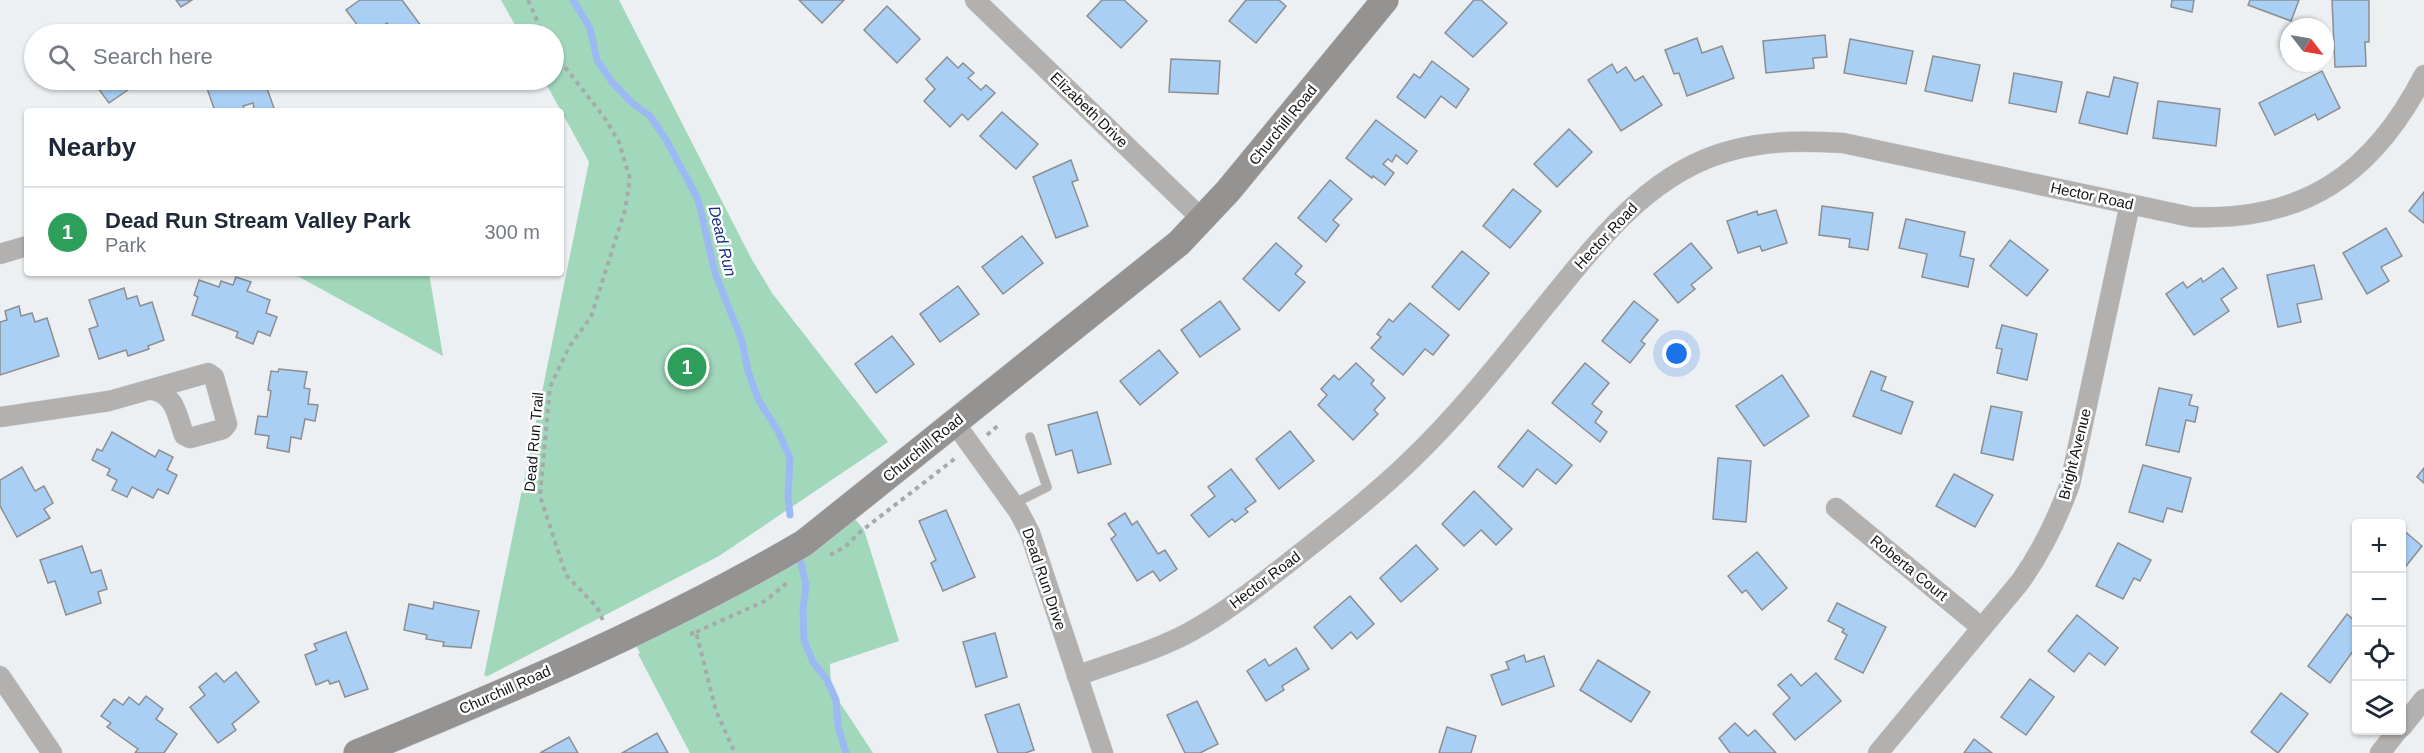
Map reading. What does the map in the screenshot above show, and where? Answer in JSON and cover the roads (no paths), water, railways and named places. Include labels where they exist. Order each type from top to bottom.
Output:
[{"type":"street","name":"Elizabeth Drive","points":[[975,0],[1203,220]]},
{"type":"street","name":"Churchill Road","points":[[357,753],[468,708],[606,645],[759,569],[804,543],[1179,243],[1203,220],[1385,0]]},
{"type":"street","name":"Hector Road","points":[[1077,676],[1189,632],[1227,609],[1365,502],[1413,459],[1462,408],[1601,238],[1628,209],[1659,185],[1694,165],[1731,150],[1766,143],[1802,140],[1843,143],[2191,217],[2224,218],[2255,215],[2292,205],[2322,191],[2343,177],[2375,147],[2400,116],[2424,75]]},
{"type":"street","name":"Bright Avenue","points":[[1878,753],[2020,582],[2040,554],[2056,521],[2070,484],[2130,204]]},
{"type":"street","points":[[0,254],[24,247]]},
{"type":"street","points":[[0,417],[80,407],[152,390]]},
{"type":"street","name":"Dead Run Drive","points":[[954,422],[1013,504],[1030,533],[1103,753]]},
{"type":"street","name":"Roberta Court","points":[[1836,508],[1982,628]]},
{"type":"street","points":[[0,676],[52,753]]},
{"type":"street","points":[[2406,722],[2424,699]]},
{"type":"street","points":[[2380,753],[2394,735]]},
{"type":"lane","points":[[1013,504],[1047,487],[1030,437]]},
{"type":"waterway","name":"Dead Run","points":[[573,0],[590,28],[597,60],[612,82],[631,102],[650,116],[665,138],[698,199],[715,273],[742,341],[748,371],[758,399],[778,431],[790,458],[788,496],[790,515]]},
{"type":"waterway","name":"Dead Run","points":[[801,563],[806,585],[803,610],[804,640],[813,662],[827,680],[836,700],[838,726],[846,753]]},
{"type":"place","name":"Dead Run Stream Valley Park","points":[[687,367]]}]
